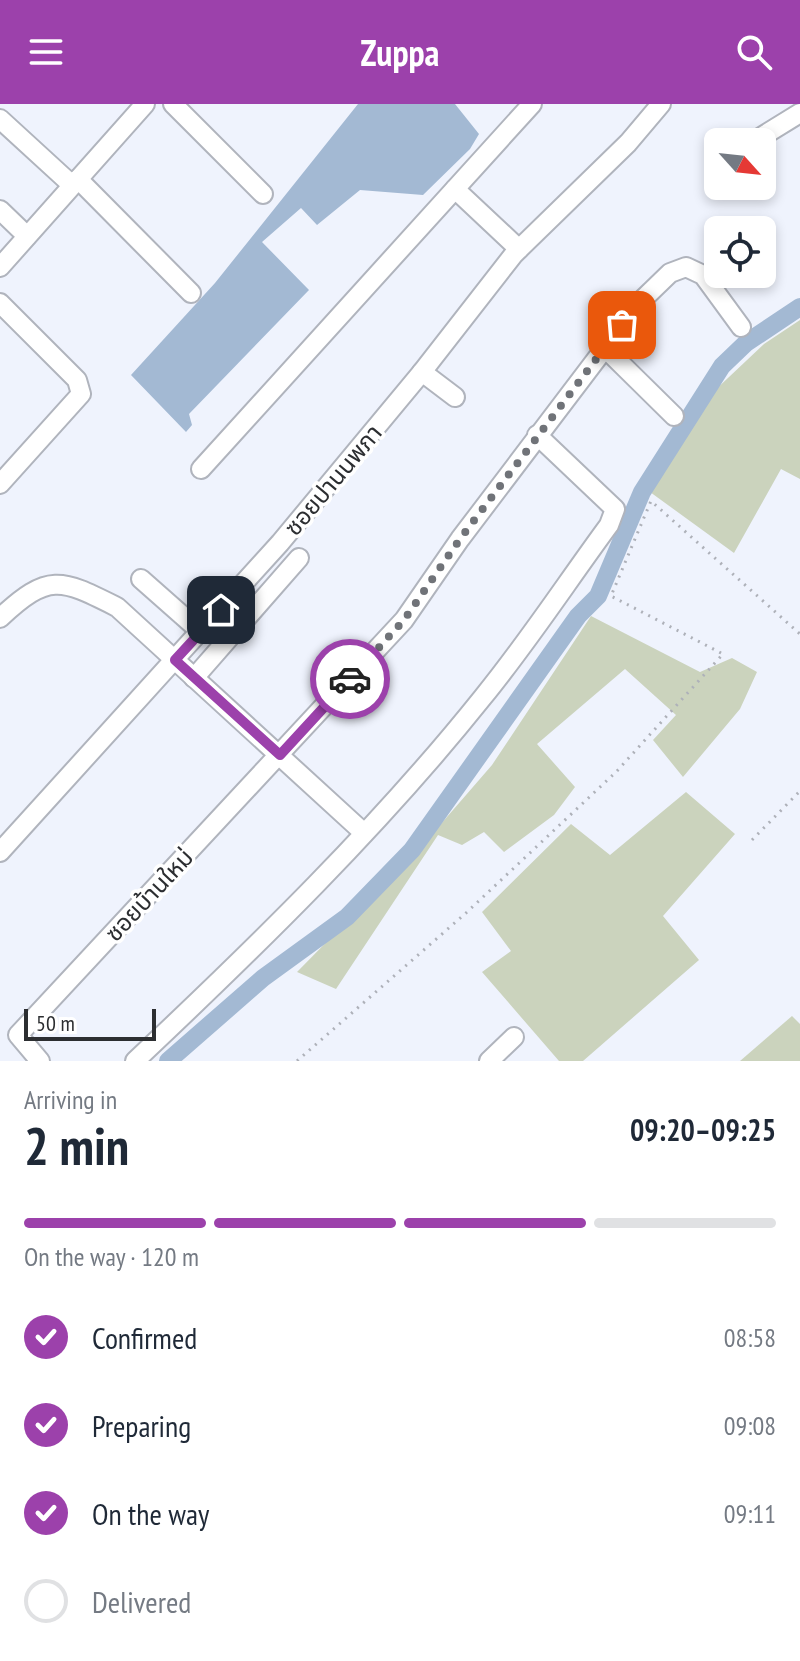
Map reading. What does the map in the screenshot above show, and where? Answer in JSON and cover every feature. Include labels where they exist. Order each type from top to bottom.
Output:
[{"type":"street","points":[[0,267],[145,104]]},
{"type":"street","points":[[173,104],[263,194]]},
{"type":"street","points":[[201,469],[532,104]]},
{"type":"street","name":"ซอยปานนพภา","points":[[0,852],[280,543],[519,249],[628,143],[661,104]]},
{"type":"street","points":[[776,128],[800,113]]},
{"type":"street","points":[[0,119],[75,182],[191,293]]},
{"type":"street","points":[[455,189],[519,249]]},
{"type":"street","points":[[0,210],[27,236]]},
{"type":"street","name":"ซอยบ้านใหม่","points":[[40,1061],[18,1035],[404,620],[537,435],[639,303],[670,273],[686,267],[703,275],[741,327]]},
{"type":"street","points":[[0,303],[81,387],[81,394],[0,484]]},
{"type":"street","points":[[604,347],[674,416]]},
{"type":"street","points":[[422,372],[455,397]]},
{"type":"street","points":[[135,1061],[227,975],[364,833],[483,697],[609,525],[615,509],[604,495],[537,435]]},
{"type":"street","points":[[194,678],[299,558]]},
{"type":"street","points":[[141,579],[201,632]]},
{"type":"street","points":[[0,618],[25,595],[54,583],[73,585],[117,607],[364,833]]},
{"type":"street","points":[[489,1061],[514,1037]]},
{"type":"path","points":[[297,1061],[466,913],[616,772],[723,654],[611,596],[651,501],[800,634]]},
{"type":"path","points":[[752,840],[800,791]]},
{"type":"green space","points":[[800,320],[800,479],[781,469],[734,553],[650,492],[711,394],[764,344]]},
{"type":"green space","points":[[591,616],[700,672],[732,658],[757,672],[740,709],[683,777],[653,740],[676,715],[625,669],[537,744],[575,787],[554,815],[504,852],[484,832],[462,845],[438,835],[336,989],[297,972],[427,840],[492,765]]},
{"type":"green space","points":[[686,792],[735,834],[663,916],[699,960],[583,1061],[559,1061],[482,972],[511,951],[482,912],[571,824],[610,855]]},
{"type":"green space","points":[[792,1016],[800,1024],[800,1061],[740,1061]]},
{"type":"water","points":[[358,104],[455,104],[479,134],[470,149],[423,195],[360,190],[317,225],[301,208],[262,242],[309,290],[189,414],[192,425],[186,432],[131,375],[215,283]]},
{"type":"waterway","points":[[168,1061],[263,978],[347,917],[412,850],[578,616],[598,596],[642,492],[722,366],[746,343],[800,307]]},
{"type":"way so far","points":[[350,679],[404,620],[460,539],[622,325]]},
{"type":"route","points":[[221,610],[175,660],[280,755],[350,679]]}]
